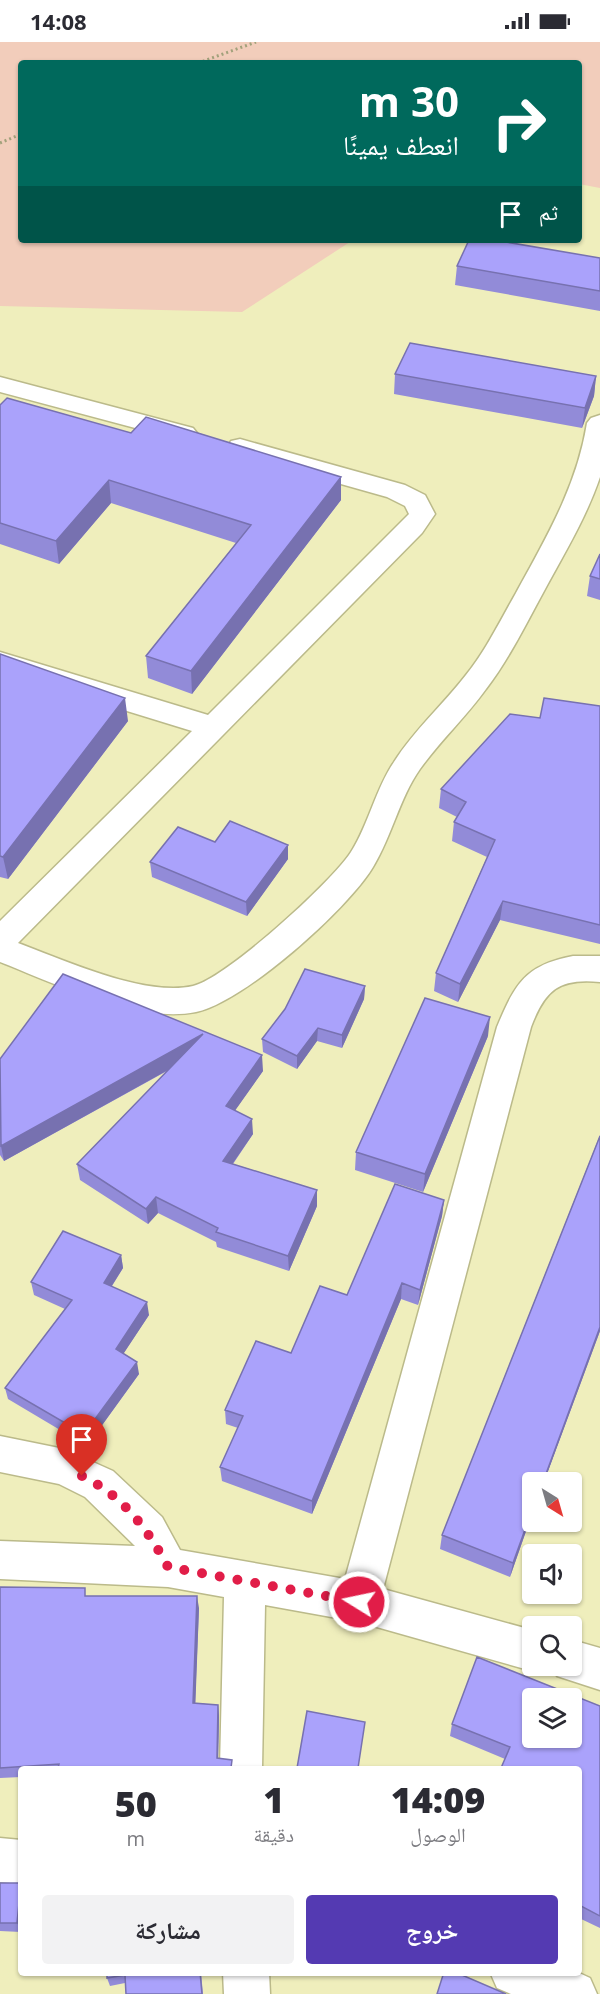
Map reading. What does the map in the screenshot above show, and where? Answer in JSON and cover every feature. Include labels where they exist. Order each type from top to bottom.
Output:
[{"type":"street","points":[[0,384],[396,491],[416,501],[422,514],[413,527],[0,941]]},
{"type":"street","points":[[0,949],[95,983],[150,999],[172,1002],[198,998],[224,987],[250,967],[355,870],[403,771],[478,679],[514,622],[579,504],[595,457],[600,423]]},
{"type":"street","points":[[0,662],[213,727]]},
{"type":"street","points":[[359,1602],[514,1027],[531,989],[548,977],[575,968],[600,969]]},
{"type":"street","points":[[0,1454],[64,1467],[99,1484],[148,1531],[168,1567]]},
{"type":"street","points":[[0,1560],[168,1567],[359,1602],[522,1647]]},
{"type":"street","points":[[241,1766],[245,1581]]},
{"type":"street","points":[[582,1664],[600,1669]]},
{"type":"street","points":[[0,1860],[18,1862]]},
{"type":"street","points":[[246,1976],[248,1994]]},
{"type":"street","points":[[524,1976],[574,1994]]},
{"type":"path","points":[[206,60],[256,42]]},
{"type":"path","points":[[0,143],[18,135]]},
{"type":"shaded area","points":[[0,42],[600,42],[600,188],[582,185],[582,60],[18,60],[18,243],[348,243],[242,312],[0,306]]},
{"type":"building","points":[[468,243],[512,243],[600,258],[600,291],[457,266]]},
{"type":"building","points":[[410,343],[596,376],[585,408],[395,374]]},
{"type":"building","points":[[7,398],[131,433],[146,417],[341,477],[191,671],[146,656],[251,525],[109,480],[56,541],[0,523],[0,405]]},
{"type":"building","points":[[600,554],[600,579],[590,576]]},
{"type":"building","points":[[0,654],[125,698],[3,857],[0,856]]},
{"type":"building","points":[[544,698],[600,706],[600,925],[503,901],[460,984],[436,973],[495,840],[454,822],[466,802],[441,789],[510,714],[540,718]]},
{"type":"building","points":[[230,821],[288,845],[246,902],[150,862],[178,827],[215,842]]},
{"type":"building","points":[[305,969],[365,986],[342,1035],[318,1028],[297,1056],[262,1039],[285,1009]]},
{"type":"building","points":[[63,974],[262,1055],[226,1106],[252,1119],[223,1161],[317,1190],[288,1256],[216,1232],[218,1228],[156,1197],[146,1209],[77,1164],[203,1034],[1,1146],[0,1059]]},
{"type":"building","points":[[425,998],[490,1017],[425,1174],[356,1152]]},
{"type":"building","points":[[600,1136],[600,1327],[547,1472],[522,1472],[522,1532],[524,1532],[513,1563],[442,1535]]},
{"type":"building","points":[[395,1184],[444,1200],[420,1290],[402,1283],[312,1501],[220,1467],[243,1416],[225,1410],[256,1341],[291,1353],[320,1286],[347,1295]]},
{"type":"building","points":[[63,1231],[121,1255],[104,1283],[147,1302],[116,1349],[137,1362],[84,1434],[5,1388],[72,1300],[31,1282]]},
{"type":"building","points":[[0,1587],[85,1588],[85,1596],[197,1596],[193,1703],[218,1705],[217,1758],[232,1760],[231,1766],[58,1766],[59,1764],[0,1768]]},
{"type":"building","points":[[477,1657],[555,1688],[522,1688],[522,1748],[582,1748],[582,1699],[600,1706],[600,1916],[582,1907],[582,1766],[502,1766],[510,1747],[452,1724]]},
{"type":"building","points":[[307,1711],[365,1722],[358,1766],[297,1766]]},
{"type":"building","points":[[0,1883],[18,1883],[17,1923],[0,1923]]},
{"type":"building","points":[[125,1976],[200,1976],[202,1994],[126,1994]]},
{"type":"building","points":[[443,1976],[464,1976],[506,1994],[437,1994]]},
{"type":"route","points":[[82,1476],[99,1484],[148,1531],[168,1567],[359,1602]]}]
